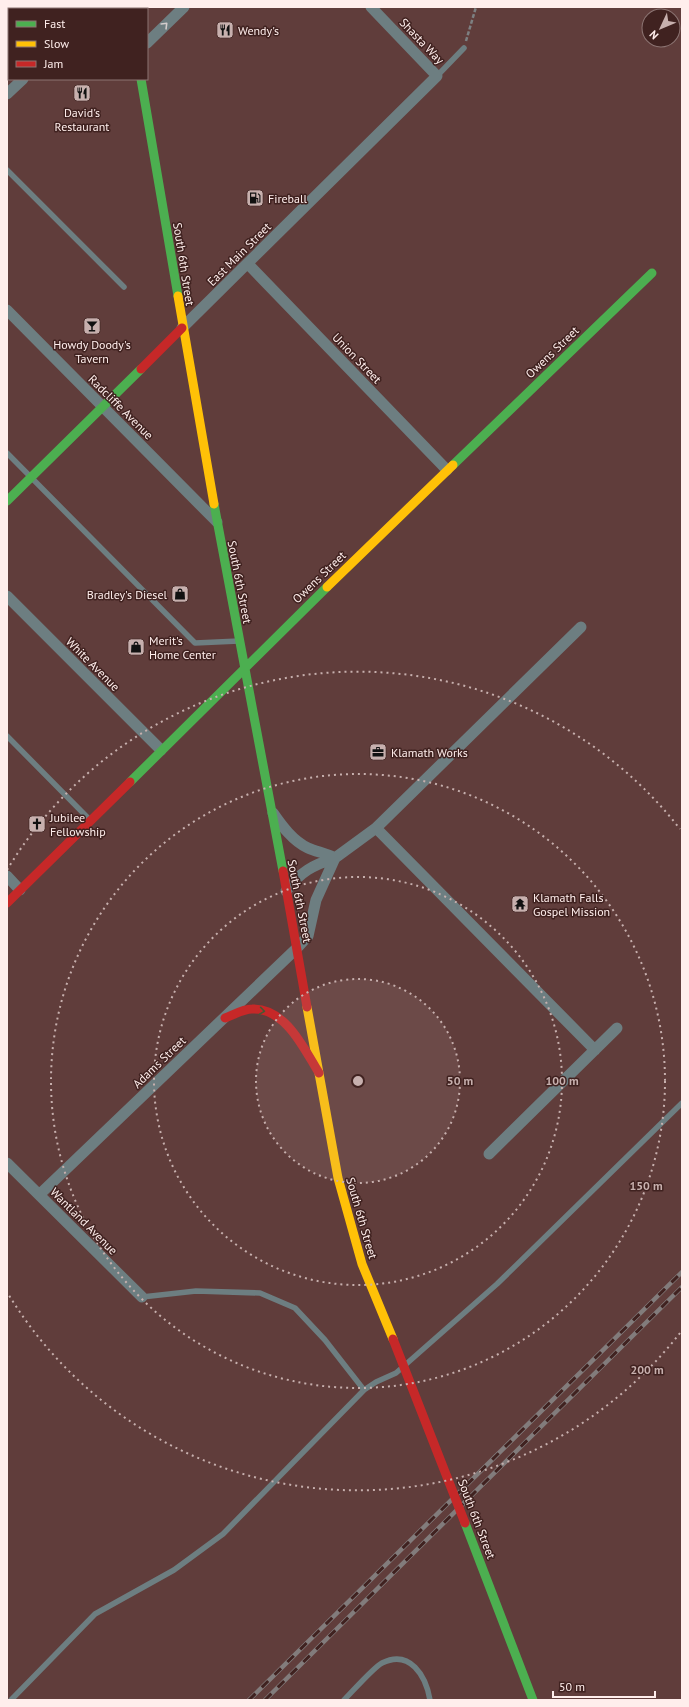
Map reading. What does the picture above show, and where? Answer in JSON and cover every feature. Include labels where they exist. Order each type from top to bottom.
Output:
[{"type":"main road","name":"South 6th Street","points":[[141,80],[182,328],[340,1185],[362,1264],[393,1339],[534,1700]]},
{"type":"main road","name":"Owens Street","points":[[7,903],[244,667],[652,273]]},
{"type":"main road","name":"East Main Street","points":[[7,501],[182,328]]},
{"type":"main road","points":[[224,1018],[251,1009],[269,1012],[286,1022],[319,1073]]},
{"type":"street","points":[[148,42],[184,7]]},
{"type":"street","name":"Shasta Way","points":[[371,7],[437,76]]},
{"type":"street","name":"East Main Street","points":[[182,328],[437,76]]},
{"type":"street","points":[[7,94],[22,80]]},
{"type":"street","name":"Union Street","points":[[248,264],[447,470]]},
{"type":"street","name":"Radcliffe Avenue","points":[[7,310],[217,522]]},
{"type":"street","name":"White Avenue","points":[[7,596],[160,750]]},
{"type":"street","points":[[286,891],[295,878],[317,864],[335,858],[376,828],[581,627]]},
{"type":"street","points":[[271,810],[296,841],[309,849],[326,853],[335,858]]},
{"type":"street","points":[[376,828],[595,1050]]},
{"type":"street","name":"Adams Street","points":[[39,1195],[308,936],[316,900],[335,858]]},
{"type":"street","points":[[7,876],[20,890]]},
{"type":"street","points":[[489,1154],[617,1028]]},
{"type":"street","name":"Wantland Avenue","points":[[7,1163],[142,1297]]},
{"type":"lane","points":[[437,76],[464,48]]},
{"type":"lane","points":[[7,170],[124,287]]},
{"type":"lane","points":[[7,453],[30,478],[195,643],[240,641]]},
{"type":"lane","points":[[7,736],[90,820]]},
{"type":"lane","points":[[11,1700],[95,1614],[174,1570],[223,1534],[364,1390],[376,1382],[396,1373],[497,1284],[682,1103]]},
{"type":"lane","points":[[142,1297],[196,1291],[260,1293],[295,1308],[326,1340],[364,1390]]},
{"type":"lane","points":[[344,1700],[381,1663],[398,1658],[415,1665],[428,1686],[430,1700]]},
{"type":"path","points":[[464,48],[476,7]]},
{"type":"railway","points":[[249,1700],[682,1272]]},
{"type":"railway","points":[[265,1700],[682,1287]]},
{"type":"traffic: fast","points":[[141,80],[178,296]]},
{"type":"traffic: fast","points":[[453,465],[652,273]]},
{"type":"traffic: fast","points":[[7,501],[141,369]]},
{"type":"traffic: fast","points":[[214,504],[283,871]]},
{"type":"traffic: fast","points":[[130,782],[327,587]]},
{"type":"traffic: fast","points":[[465,1523],[533,1700]]},
{"type":"traffic: slow","points":[[178,296],[214,504]]},
{"type":"traffic: slow","points":[[327,587],[453,465]]},
{"type":"traffic: slow","points":[[307,1007],[338,1178],[362,1264],[393,1339]]},
{"type":"traffic: jam","points":[[141,369],[182,328]]},
{"type":"traffic: jam","points":[[7,903],[130,782]]},
{"type":"traffic: jam","points":[[283,871],[307,1007]]},
{"type":"traffic: jam","points":[[225,1018],[249,1009],[264,1010],[275,1015],[293,1032],[319,1073]]},
{"type":"traffic: jam","points":[[393,1339],[465,1523]]},
{"type":"place","name":"Wendy's","points":[[225,30]]},
{"type":"place","name":"David's Restaurant","points":[[82,93]]},
{"type":"place","name":"Fireball","points":[[255,198]]},
{"type":"place","name":"Howdy Doody's Tavern","points":[[92,326]]},
{"type":"place","name":"Bradley's Diesel","points":[[180,594]]},
{"type":"place","name":"Merit's Home Center","points":[[136,647]]},
{"type":"place","name":"Klamath Works","points":[[378,752]]},
{"type":"place","name":"Jubilee Fellowship","points":[[37,824]]},
{"type":"place","name":"Klamath Falls Gospel Mission","points":[[520,904]]}]
